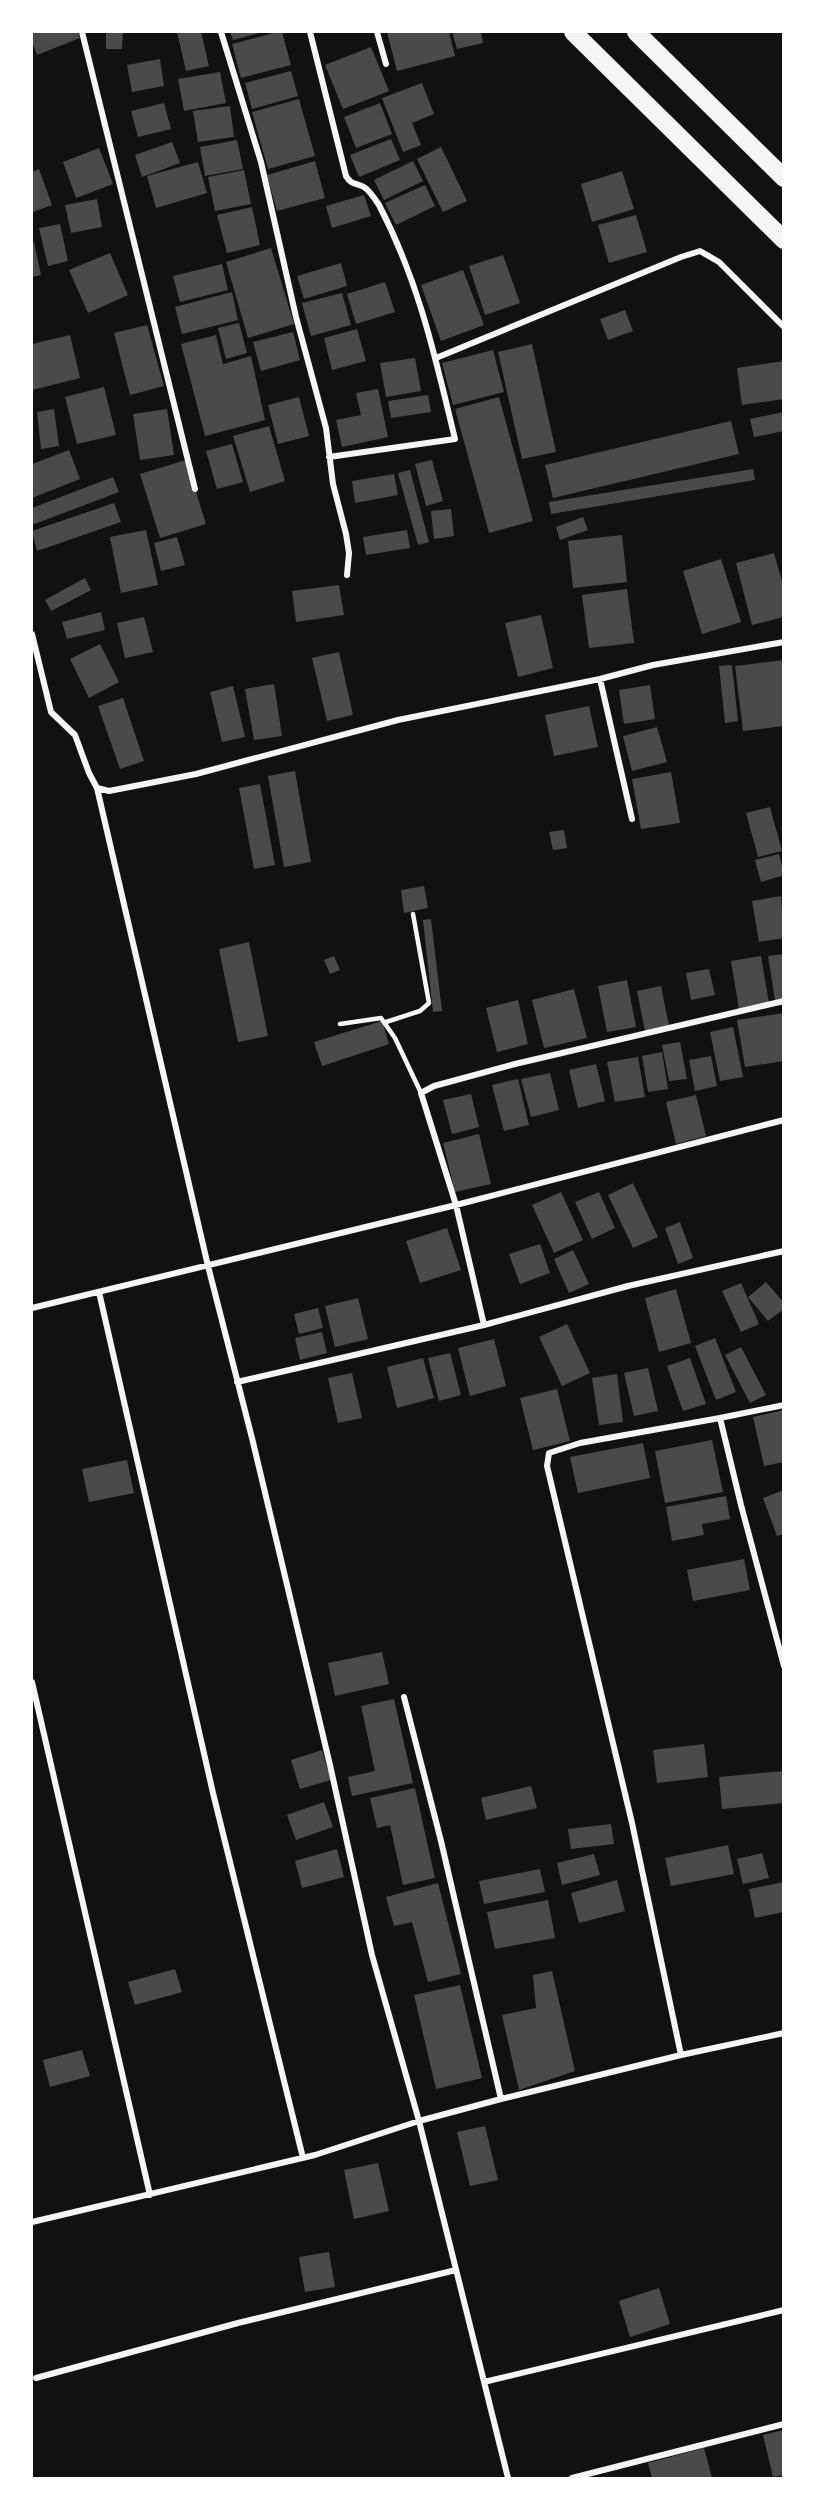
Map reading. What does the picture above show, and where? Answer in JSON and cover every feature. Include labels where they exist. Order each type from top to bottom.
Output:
[{"type":"highway","points":[[573,32],[783,240]]},
{"type":"highway","points":[[636,32],[783,178]]},
{"type":"street","points":[[82,32],[195,489]]},
{"type":"street","points":[[221,32],[261,162],[296,317],[326,428],[333,484],[349,553],[347,575]]},
{"type":"street","points":[[310,32],[346,177],[350,183],[368,190],[377,203],[414,283],[422,304],[455,439],[329,457]]},
{"type":"street","points":[[377,32],[386,64]]},
{"type":"street","points":[[436,358],[700,251],[718,262],[783,327]]},
{"type":"street","points":[[32,634],[51,712],[75,735],[97,788],[208,1266],[252,1438],[330,1765],[372,1955],[419,2121],[508,2478]]},
{"type":"street","points":[[97,788],[109,791],[196,774],[398,720],[600,679],[653,665],[783,642]]},
{"type":"street","points":[[600,679],[632,819]]},
{"type":"street","points":[[484,1325],[456,1205],[421,1093],[434,1086],[515,1064],[783,1001]]},
{"type":"street","points":[[32,1308],[456,1205],[783,1120]]},
{"type":"street","points":[[237,1382],[484,1325],[628,1286],[783,1251]]},
{"type":"street","points":[[99,1292],[213,1793],[303,2158]]},
{"type":"street","points":[[681,2055],[632,1823],[547,1466],[549,1453],[580,1443],[783,1405]]},
{"type":"street","points":[[720,1418],[783,1666]]},
{"type":"street","points":[[32,1682],[150,2195]]},
{"type":"street","points":[[404,1697],[444,1852],[501,2099]]},
{"type":"street","points":[[32,2222],[303,2158],[419,2121],[501,2099],[681,2055],[783,2033]]},
{"type":"street","points":[[36,2378],[238,2323],[456,2270]]},
{"type":"street","points":[[484,2382],[783,2310]]},
{"type":"street","points":[[572,2478],[783,2424]]},
{"type":"lane","points":[[386,1022],[420,1011],[429,1003],[413,914]]},
{"type":"lane","points":[[340,1024],[381,1018],[386,1022],[421,1093]]},
{"type":"building","points":[[32,32],[78,32],[80,38],[37,55],[32,42]]},
{"type":"building","points":[[106,32],[123,32],[122,49],[106,49]]},
{"type":"building","points":[[177,32],[201,32],[209,66],[186,71]]},
{"type":"building","points":[[230,32],[264,32],[233,40]]},
{"type":"building","points":[[282,32],[291,65],[241,78],[232,44]]},
{"type":"building","points":[[387,32],[449,32],[455,56],[397,71]]},
{"type":"building","points":[[452,32],[481,32],[483,43],[457,49]]},
{"type":"building","points":[[371,47],[389,91],[343,109],[325,65]]},
{"type":"building","points":[[160,59],[164,86],[132,92],[127,65]]},
{"type":"building","points":[[291,71],[298,96],[252,109],[245,83]]},
{"type":"building","points":[[220,72],[226,103],[184,111],[178,79]]},
{"type":"building","points":[[422,83],[434,114],[412,123],[421,145],[403,152],[382,98]]},
{"type":"building","points":[[299,99],[315,156],[268,169],[252,112]]},
{"type":"building","points":[[164,103],[171,129],[138,137],[131,111]]},
{"type":"building","points":[[380,103],[392,134],[356,148],[344,117]]},
{"type":"building","points":[[230,106],[234,137],[198,142],[193,111]]},
{"type":"building","points":[[391,139],[400,160],[359,177],[350,155]]},
{"type":"building","points":[[237,140],[243,169],[205,176],[200,147]]},
{"type":"building","points":[[172,142],[180,163],[142,177],[135,155]]},
{"type":"building","points":[[441,147],[467,201],[443,212],[417,159]]},
{"type":"building","points":[[99,148],[113,184],[76,198],[63,162]]},
{"type":"building","points":[[315,161],[325,198],[277,211],[267,175]]},
{"type":"building","points":[[413,161],[423,181],[384,200],[374,180]]},
{"type":"building","points":[[198,162],[207,193],[156,208],[147,176]]},
{"type":"building","points":[[39,169],[52,205],[33,212],[32,172]]},
{"type":"building","points":[[244,170],[251,204],[215,211],[208,177]]},
{"type":"building","points":[[622,171],[634,209],[592,222],[581,184]]},
{"type":"building","points":[[425,185],[435,206],[396,225],[385,203]]},
{"type":"building","points":[[364,195],[371,216],[332,228],[326,206]]},
{"type":"building","points":[[97,199],[102,227],[71,233],[65,205]]},
{"type":"building","points":[[252,207],[260,245],[227,253],[217,215]]},
{"type":"building","points":[[636,215],[647,252],[609,263],[598,225]]},
{"type":"building","points":[[60,224],[68,261],[48,266],[39,228]]},
{"type":"building","points":[[34,242],[41,275],[32,277],[32,243]]},
{"type":"building","points":[[271,248],[294,324],[248,338],[226,262]]},
{"type":"building","points":[[110,253],[128,295],[88,313],[69,270]]},
{"type":"building","points":[[503,255],[520,303],[485,315],[469,266]]},
{"type":"building","points":[[341,263],[347,286],[304,299],[297,276]]},
{"type":"building","points":[[222,264],[228,290],[180,302],[173,276]]},
{"type":"building","points":[[463,270],[484,325],[441,341],[421,285]]},
{"type":"building","points":[[385,282],[395,312],[356,324],[347,294]]},
{"type":"building","points":[[232,292],[238,320],[182,334],[175,307]]},
{"type":"building","points":[[342,293],[351,325],[311,336],[302,303]]},
{"type":"building","points":[[625,310],[633,331],[608,340],[600,319]]},
{"type":"building","points":[[239,323],[247,353],[226,359],[218,328]]},
{"type":"building","points":[[147,325],[164,386],[130,395],[114,333]]},
{"type":"building","points":[[357,329],[366,361],[332,370],[324,338]]},
{"type":"building","points":[[293,332],[300,360],[261,371],[253,342]]},
{"type":"building","points":[[70,335],[80,378],[32,390],[32,344]]},
{"type":"building","points":[[216,335],[223,364],[251,356],[265,420],[205,436],[181,344]]},
{"type":"building","points":[[532,344],[556,452],[522,459],[498,352]]},
{"type":"building","points":[[493,350],[504,392],[453,405],[442,363]]},
{"type":"building","points":[[415,358],[421,391],[386,397],[380,363]]},
{"type":"building","points":[[784,361],[784,399],[742,405],[737,368]]},
{"type":"building","points":[[104,387],[116,435],[77,444],[65,397]]},
{"type":"building","points":[[378,389],[388,437],[342,447],[336,420],[361,415],[356,393]]},
{"type":"building","points":[[428,395],[431,412],[391,418],[388,401]]},
{"type":"building","points":[[299,397],[309,436],[278,444],[268,405]]},
{"type":"building","points":[[499,397],[533,521],[489,533],[455,409]]},
{"type":"building","points":[[54,409],[59,446],[41,449],[37,412]]},
{"type":"building","points":[[167,409],[174,455],[140,460],[133,414]]},
{"type":"building","points":[[784,412],[784,431],[754,437],[750,419]]},
{"type":"building","points":[[731,421],[739,454],[553,498],[545,465]]},
{"type":"building","points":[[269,426],[285,481],[250,492],[233,436]]},
{"type":"building","points":[[232,444],[243,482],[217,489],[206,451]]},
{"type":"building","points":[[69,450],[80,479],[32,498],[32,464]]},
{"type":"building","points":[[186,460],[206,524],[160,538],[140,474]]},
{"type":"building","points":[[432,460],[443,501],[426,506],[415,464]]},
{"type":"building","points":[[753,469],[755,480],[551,514],[549,502]]},
{"type":"building","points":[[410,470],[429,542],[418,545],[398,473]]},
{"type":"building","points":[[394,474],[398,495],[355,503],[352,481]]},
{"type":"building","points":[[113,477],[119,492],[32,525],[32,508]]},
{"type":"building","points":[[114,503],[121,522],[37,551],[32,531]]},
{"type":"building","points":[[451,509],[454,536],[434,539],[431,511]]},
{"type":"building","points":[[583,517],[588,530],[560,540],[556,527]]},
{"type":"building","points":[[146,530],[158,585],[121,593],[110,537]]},
{"type":"building","points":[[407,530],[410,548],[366,555],[363,537]]},
{"type":"building","points":[[622,535],[627,582],[573,588],[568,541]]},
{"type":"building","points":[[177,537],[185,565],[161,571],[154,543]]},
{"type":"building","points":[[774,553],[784,588],[784,617],[752,625],[736,563]]},
{"type":"building","points":[[721,559],[741,622],[702,634],[683,571]]},
{"type":"building","points":[[85,578],[91,590],[51,611],[45,600]]},
{"type":"building","points":[[339,585],[344,615],[296,622],[292,591]]},
{"type":"building","points":[[627,589],[634,643],[589,648],[582,595]]},
{"type":"building","points":[[101,612],[105,630],[67,639],[62,622]]},
{"type":"building","points":[[541,615],[553,668],[518,677],[505,623]]},
{"type":"building","points":[[144,617],[153,652],[125,658],[117,623]]},
{"type":"building","points":[[100,644],[119,682],[89,698],[70,659]]},
{"type":"building","points":[[339,652],[353,715],[327,721],[312,658]]},
{"type":"building","points":[[784,660],[784,726],[743,731],[735,666]]},
{"type":"building","points":[[732,665],[738,721],[725,723],[719,666]]},
{"type":"building","points":[[274,684],[282,736],[254,740],[245,689]]},
{"type":"building","points":[[650,685],[655,719],[624,724],[619,690]]},
{"type":"building","points":[[233,686],[245,737],[222,742],[210,692]]},
{"type":"building","points":[[123,698],[144,761],[120,769],[98,706]]},
{"type":"building","points":[[589,706],[598,747],[554,756],[545,715]]},
{"type":"building","points":[[657,727],[667,762],[632,771],[623,736]]},
{"type":"building","points":[[295,771],[311,862],[284,867],[268,776]]},
{"type":"building","points":[[671,772],[680,823],[641,829],[632,779]]},
{"type":"building","points":[[260,784],[275,865],[254,869],[239,788]]},
{"type":"building","points":[[770,807],[782,851],[758,857],[746,813]]},
{"type":"building","points":[[564,830],[567,848],[553,850],[549,832]]},
{"type":"building","points":[[779,854],[784,875],[761,882],[755,860]]},
{"type":"building","points":[[424,886],[428,908],[404,913],[401,890]]},
{"type":"building","points":[[781,896],[784,938],[759,942],[752,901]]},
{"type":"building","points":[[431,919],[442,1011],[433,1012],[423,920]]},
{"type":"building","points":[[249,942],[268,1036],[238,1042],[219,949]]},
{"type":"building","points":[[784,954],[784,999],[775,1000],[768,956]]},
{"type":"building","points":[[334,956],[340,970],[330,974],[324,960]]},
{"type":"building","points":[[761,956],[769,1003],[739,1009],[731,961]]},
{"type":"building","points":[[709,969],[715,995],[691,1000],[686,973]]},
{"type":"building","points":[[627,980],[636,1027],[607,1032],[598,986]]},
{"type":"building","points":[[661,986],[669,1026],[645,1031],[637,991]]},
{"type":"building","points":[[574,989],[587,1038],[544,1048],[532,1000]]},
{"type":"building","points":[[518,1000],[528,1044],[497,1052],[486,1008]]},
{"type":"building","points":[[784,1013],[784,1061],[745,1067],[737,1020]]},
{"type":"building","points":[[382,1021],[389,1044],[322,1066],[314,1042]]},
{"type":"building","points":[[733,1027],[743,1077],[720,1081],[710,1032]]},
{"type":"building","points":[[680,1042],[687,1079],[669,1081],[662,1045]]},
{"type":"building","points":[[662,1052],[668,1089],[648,1092],[642,1056]]},
{"type":"building","points":[[711,1056],[717,1086],[695,1091],[689,1060]]},
{"type":"building","points":[[638,1057],[645,1097],[615,1102],[607,1062]]},
{"type":"building","points":[[596,1064],[605,1101],[578,1108],[569,1070]]},
{"type":"building","points":[[550,1073],[559,1110],[531,1117],[521,1079]]},
{"type":"building","points":[[518,1079],[529,1125],[504,1131],[492,1085]]},
{"type":"building","points":[[471,1094],[479,1127],[452,1134],[443,1100]]},
{"type":"building","points":[[696,1095],[706,1136],[676,1144],[666,1102]]},
{"type":"building","points":[[479,1134],[491,1184],[455,1192],[443,1143]]},
{"type":"building","points":[[633,1183],[658,1237],[633,1248],[608,1195]]},
{"type":"building","points":[[561,1192],[583,1240],[554,1253],[532,1205]]},
{"type":"building","points":[[599,1192],[615,1228],[592,1239],[575,1202]]},
{"type":"building","points":[[680,1222],[693,1258],[678,1264],[665,1228]]},
{"type":"building","points":[[447,1228],[461,1270],[420,1283],[406,1241]]},
{"type":"building","points":[[540,1244],[550,1273],[520,1284],[509,1254]]},
{"type":"building","points":[[573,1250],[589,1284],[569,1293],[554,1259]]},
{"type":"building","points":[[766,1282],[784,1303],[784,1309],[768,1321],[748,1297]]},
{"type":"building","points":[[741,1283],[759,1324],[741,1332],[722,1291]]},
{"type":"building","points":[[676,1289],[691,1343],[659,1352],[645,1298]]},
{"type":"building","points":[[358,1298],[368,1339],[335,1347],[325,1306]]},
{"type":"building","points":[[318,1308],[323,1328],[299,1334],[294,1314]]},
{"type":"building","points":[[567,1324],[590,1373],[562,1386],[539,1337]]},
{"type":"building","points":[[322,1332],[327,1353],[300,1360],[295,1338]]},
{"type":"building","points":[[715,1338],[736,1392],[716,1400],[695,1346]]},
{"type":"building","points":[[494,1339],[506,1386],[470,1396],[458,1348]]},
{"type":"building","points":[[741,1347],[766,1395],[750,1403],[725,1355]]},
{"type":"building","points":[[450,1353],[461,1395],[439,1401],[428,1358]]},
{"type":"building","points":[[423,1358],[434,1398],[397,1408],[387,1367]]},
{"type":"building","points":[[690,1358],[706,1404],[683,1411],[667,1366]]},
{"type":"building","points":[[648,1368],[658,1411],[634,1416],[624,1373]]},
{"type":"building","points":[[352,1373],[362,1418],[338,1423],[328,1378]]},
{"type":"building","points":[[617,1374],[623,1422],[599,1425],[592,1378]]},
{"type":"building","points":[[557,1389],[570,1441],[533,1450],[520,1398]]},
{"type":"building","points":[[784,1410],[784,1462],[764,1466],[753,1417]]},
{"type":"building","points":[[712,1440],[723,1492],[665,1503],[655,1451]]},
{"type":"building","points":[[643,1443],[650,1478],[578,1493],[570,1457]]},
{"type":"building","points":[[127,1460],[134,1493],[89,1502],[82,1469]]},
{"type":"building","points":[[784,1490],[784,1534],[777,1536],[763,1498]]},
{"type":"building","points":[[726,1496],[730,1519],[702,1524],[704,1535],[672,1541],[666,1507]]},
{"type":"building","points":[[744,1559],[750,1590],[693,1601],[687,1570]]},
{"type":"building","points":[[382,1652],[389,1684],[335,1696],[328,1663]]},
{"type":"building","points":[[394,1699],[413,1783],[352,1796],[348,1777],[375,1771],[361,1706]]},
{"type":"building","points":[[704,1744],[708,1777],[657,1783],[653,1750]]},
{"type":"building","points":[[322,1750],[331,1780],[300,1789],[291,1760]]},
{"type":"building","points":[[784,1771],[784,1803],[722,1809],[719,1777]]},
{"type":"building","points":[[531,1786],[537,1808],[486,1820],[481,1798]]},
{"type":"building","points":[[415,1788],[435,1878],[403,1885],[390,1825],[377,1828],[370,1798]]},
{"type":"building","points":[[324,1802],[333,1827],[296,1840],[287,1815]]},
{"type":"building","points":[[611,1824],[614,1844],[571,1849],[568,1829]]},
{"type":"building","points":[[728,1845],[734,1874],[671,1886],[665,1858]]},
{"type":"building","points":[[337,1849],[344,1877],[302,1888],[295,1861]]},
{"type":"building","points":[[762,1853],[769,1878],[743,1884],[737,1859]]},
{"type":"building","points":[[594,1854],[600,1875],[562,1885],[557,1863]]},
{"type":"building","points":[[540,1869],[545,1892],[484,1904],[479,1881]]},
{"type":"building","points":[[617,1880],[625,1911],[579,1923],[571,1893]]},
{"type":"building","points":[[784,1882],[784,1912],[755,1918],[749,1889]]},
{"type":"building","points":[[438,1883],[461,1974],[428,1982],[412,1922],[394,1926],[386,1897]]},
{"type":"building","points":[[548,1900],[555,1938],[495,1949],[487,1912]]},
{"type":"building","points":[[175,1969],[182,1992],[135,2005],[128,1982]]},
{"type":"building","points":[[552,1971],[575,2071],[519,2090],[502,2015],[536,2008],[533,1975]]},
{"type":"building","points":[[460,1985],[482,2078],[436,2089],[414,1995]]},
{"type":"building","points":[[82,2050],[90,2076],[50,2087],[43,2060]]},
{"type":"building","points":[[485,2126],[498,2180],[470,2186],[457,2132]]},
{"type":"building","points":[[378,2163],[389,2211],[354,2219],[344,2170]]},
{"type":"building","points":[[329,2252],[335,2287],[305,2292],[299,2257]]},
{"type":"building","points":[[659,2288],[670,2324],[630,2337],[619,2301]]},
{"type":"building","points":[[784,2430],[784,2475],[773,2477],[763,2435]]},
{"type":"building","points":[[704,2448],[712,2478],[652,2478],[648,2463]]}]
